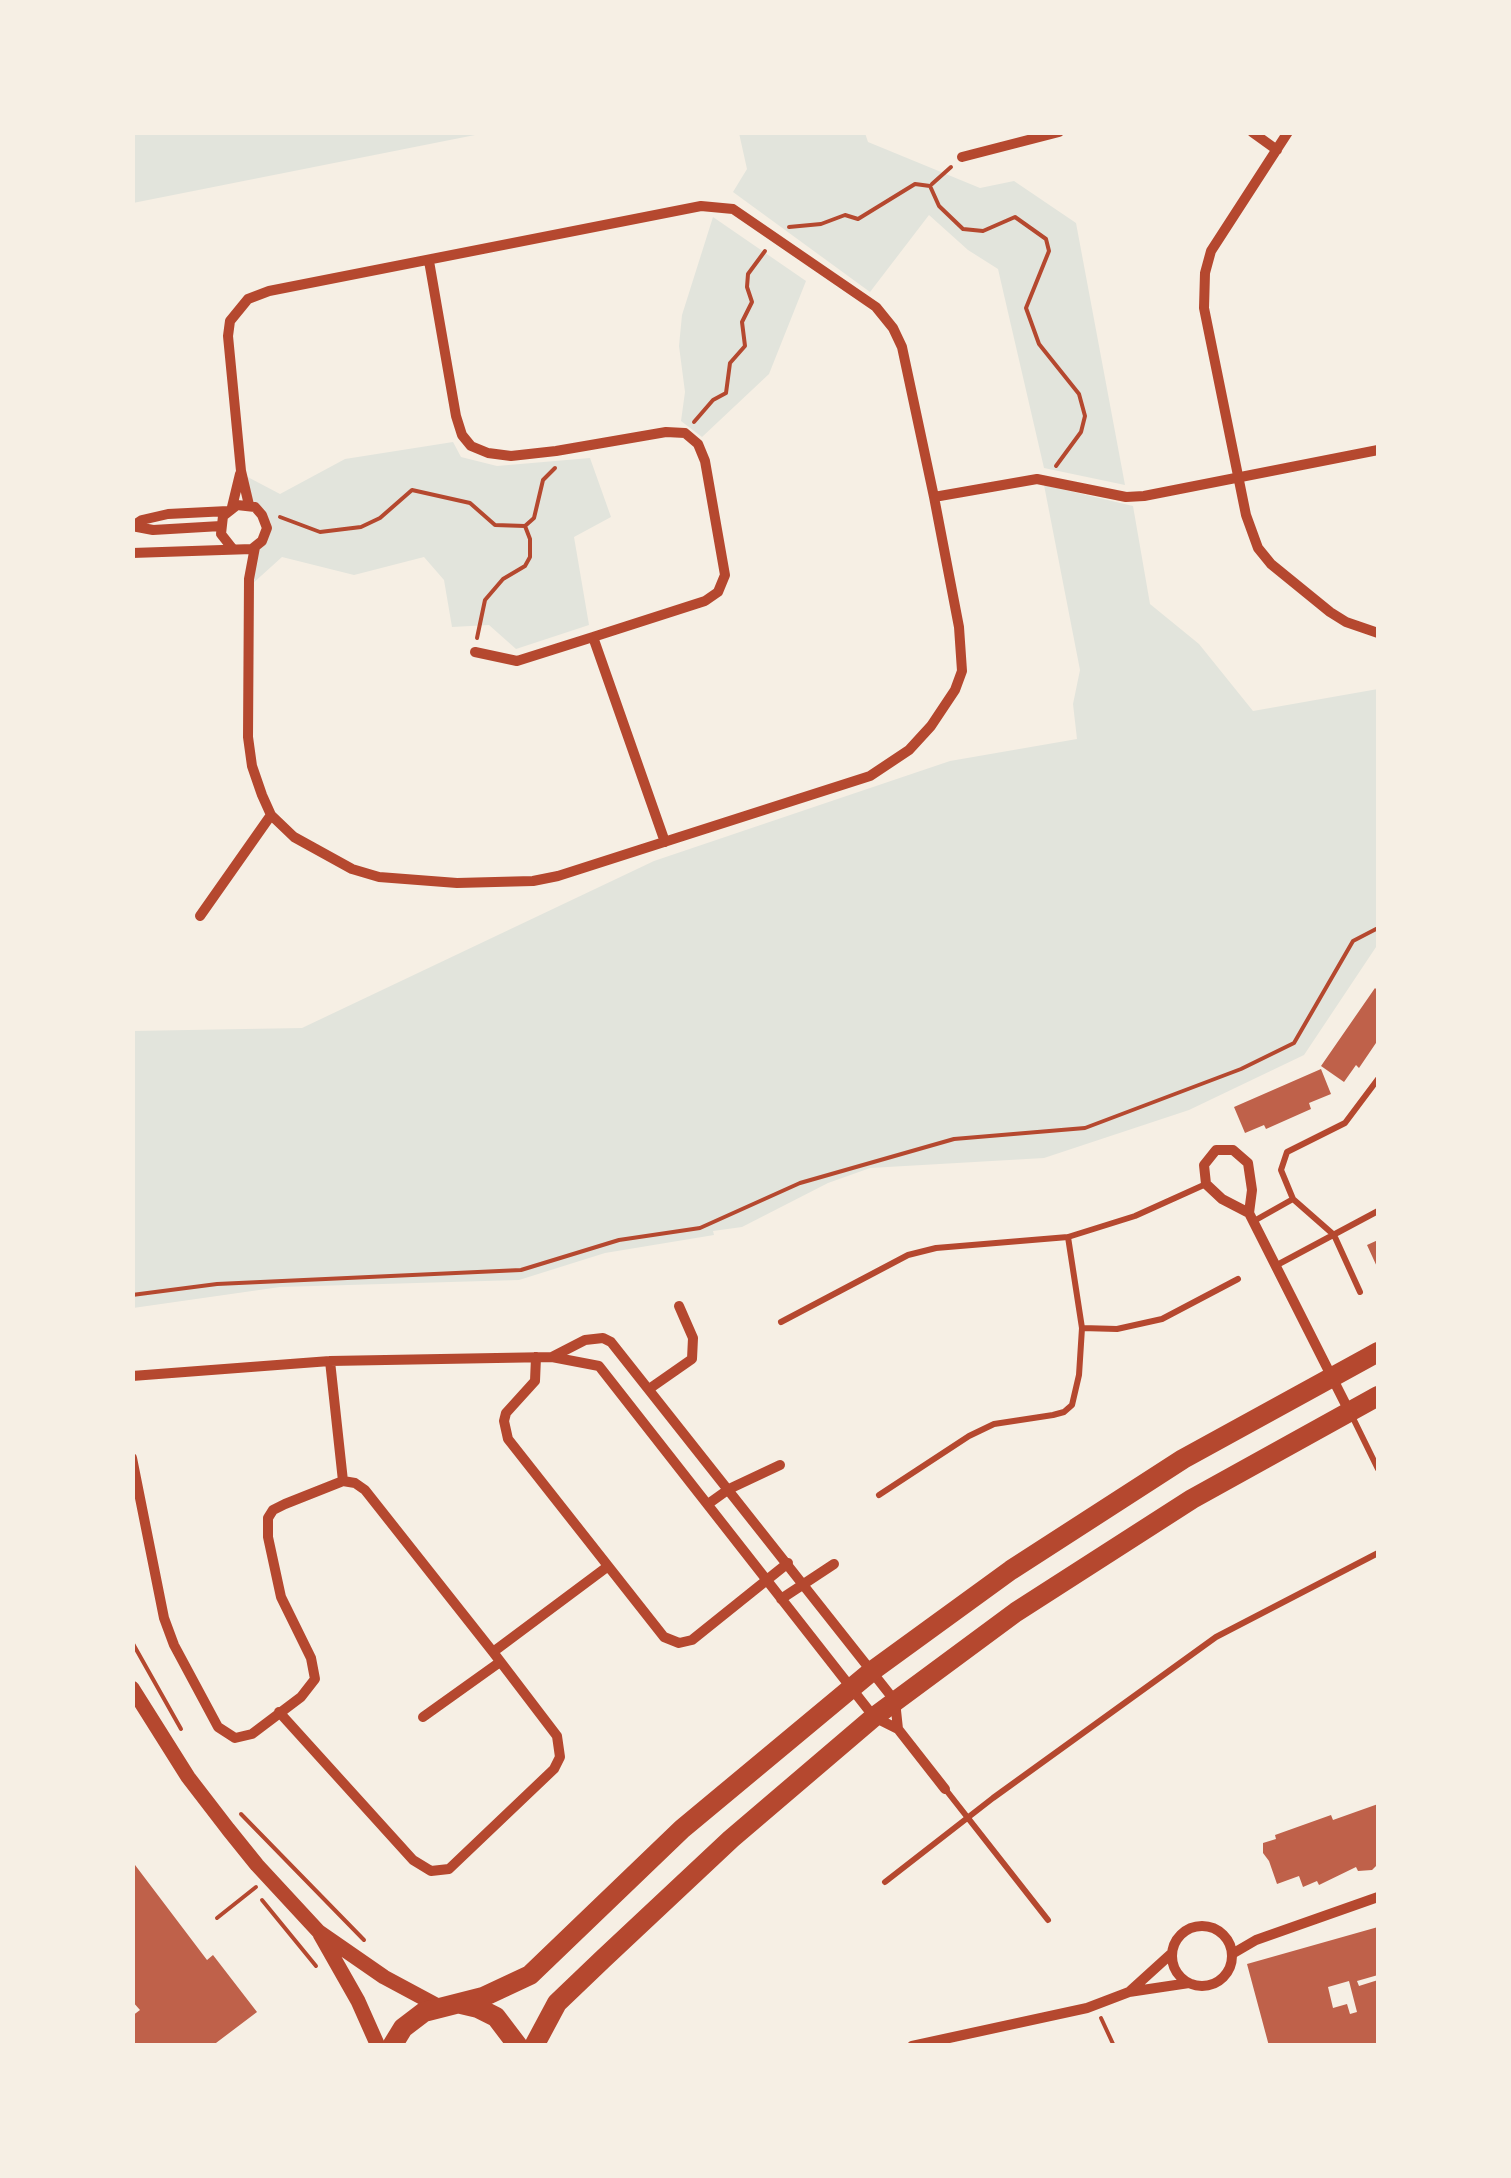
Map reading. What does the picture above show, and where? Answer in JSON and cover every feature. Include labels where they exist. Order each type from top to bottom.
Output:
[{"type":"main road","points":[[392,2046],[412,2020],[446,2005],[484,1996],[530,1975],[682,1829],[872,1671],[1092,1517],[1217,1438],[1378,1352]]},
{"type":"main road","points":[[534,2046],[557,2003],[591,1970],[730,1839],[874,1717],[1040,1596],[1192,1500],[1378,1396]]},
{"type":"main road","points":[[446,2005],[478,2008],[496,2017],[518,2046]]},
{"type":"street","points":[[962,158],[1059,132]]},
{"type":"street","points":[[1252,132],[1276,150]]},
{"type":"street","points":[[1288,132],[1211,250],[1203,289],[1206,320],[1251,534],[1271,564],[1330,612],[1378,633]]},
{"type":"street","points":[[701,206],[733,209],[776,238],[876,307],[902,347],[962,651],[962,671],[956,690],[931,726],[900,758],[870,776],[558,876],[533,880],[412,881],[352,870],[294,837],[271,815],[252,766],[248,737],[249,578],[255,548],[266,528],[262,514],[248,505],[240,471],[228,336],[236,311],[248,299],[269,291],[701,206]]},
{"type":"street","points":[[429,261],[462,435],[471,446],[512,456],[666,432],[685,433],[698,444],[705,461],[725,575],[718,592],[705,601],[593,638],[517,661],[475,652]]},
{"type":"street","points":[[934,497],[1026,480],[1049,480],[1126,498],[1378,450]]},
{"type":"street","points":[[240,471],[230,509],[220,526],[222,537],[235,549],[249,578]]},
{"type":"street","points":[[133,526],[168,514],[248,505]]},
{"type":"street","points":[[133,526],[152,530],[220,526]]},
{"type":"street","points":[[132,554],[255,548]]},
{"type":"street","points":[[593,638],[665,842]]},
{"type":"street","points":[[200,916],[271,815]]},
{"type":"street","points":[[1252,1217],[1206,1184],[1204,1165],[1216,1150],[1233,1150],[1242,1156],[1251,1177],[1252,1217],[1349,1410]]},
{"type":"street","points":[[649,1389],[692,1359],[693,1338],[679,1306]]},
{"type":"street","points":[[552,1357],[585,1340],[603,1338],[611,1342],[895,1701],[898,1729]]},
{"type":"street","points":[[536,1357],[535,1381],[506,1413],[504,1431],[664,1637],[679,1642],[692,1640],[788,1563]]},
{"type":"street","points":[[132,1376],[330,1361],[552,1357],[599,1366],[874,1717],[898,1729],[945,1788]]},
{"type":"street","points":[[330,1361],[343,1481]]},
{"type":"street","points":[[132,1458],[164,1618],[174,1645],[225,1734],[242,1738],[311,1688],[315,1670],[282,1597],[268,1538],[268,1518],[285,1504],[343,1481],[365,1490],[496,1657],[557,1736],[560,1758],[554,1769],[449,1869],[430,1871],[413,1860],[279,1712]]},
{"type":"street","points":[[708,1504],[780,1465]]},
{"type":"street","points":[[781,1599],[834,1564]]},
{"type":"street","points":[[424,1717],[607,1567]]},
{"type":"street","points":[[132,1688],[188,1776],[267,1876],[319,1932],[396,1985],[446,2005]]},
{"type":"street","points":[[1232,1954],[1256,1940],[1378,1897]]},
{"type":"street","points":[[1128,1992],[1172,1954],[1182,1932],[1193,1926],[1217,1929],[1226,1937],[1232,1954],[1226,1974],[1217,1982],[1198,1986],[1176,1971],[1172,1954]]},
{"type":"street","points":[[319,1932],[378,2046]]},
{"type":"street","points":[[1226,1937],[1256,1940]]},
{"type":"street","points":[[912,2046],[1096,2005],[1128,1992],[1189,1983]]},
{"type":"lane","points":[[1360,1292],[1334,1235],[1294,1199],[1282,1170],[1287,1152],[1344,1123],[1378,1079]]},
{"type":"lane","points":[[782,1322],[908,1254],[936,1248],[1068,1237],[1134,1216],[1206,1184]]},
{"type":"lane","points":[[1252,1217],[1294,1199]]},
{"type":"lane","points":[[1277,1265],[1378,1212]]},
{"type":"lane","points":[[879,1495],[994,1424],[1064,1412],[1076,1393],[1082,1328],[1068,1237]]},
{"type":"lane","points":[[1082,1328],[1118,1329],[1162,1318],[1238,1279]]},
{"type":"lane","points":[[1349,1410],[1378,1469]]},
{"type":"lane","points":[[885,1882],[1216,1636],[1378,1553]]},
{"type":"lane","points":[[945,1788],[1048,1920]]},
{"type":"path","points":[[685,433],[713,400],[726,393],[730,362],[745,346],[742,322],[752,302],[748,274],[776,238],[791,226],[821,224],[844,214],[858,220],[915,184],[930,186],[962,158]]},
{"type":"path","points":[[930,186],[939,206],[963,230],[983,232],[1015,218],[1046,239],[1049,251],[1026,308],[1039,344],[1079,394],[1084,416],[1081,432],[1049,480]]},
{"type":"path","points":[[266,528],[274,516],[320,532],[361,527],[380,518],[412,490],[470,503],[495,526],[525,526],[534,518],[543,480],[556,468],[556,452]]},
{"type":"path","points":[[475,652],[485,600],[494,586],[525,566],[530,557],[525,526]]},
{"type":"path","points":[[132,1295],[218,1284],[521,1270],[619,1240],[700,1228],[800,1183],[954,1139],[1085,1128],[1241,1069],[1294,1043],[1352,942],[1378,928]]},
{"type":"path","points":[[132,1642],[190,1742]]},
{"type":"path","points":[[238,1811],[371,1946]]},
{"type":"path","points":[[217,1918],[267,1876]]},
{"type":"path","points":[[1096,2005],[1114,2046]]},
{"type":"shaded area","points":[[133,132],[485,132],[485,133],[133,203]]},
{"type":"shaded area","points":[[739,133],[865,133],[868,142],[980,188],[1014,181],[1076,223],[1125,485],[1044,468],[998,269],[968,250],[929,215],[870,292],[733,192],[747,169]]},
{"type":"shaded area","points":[[713,217],[806,281],[769,374],[702,437],[681,421],[685,392],[679,346],[682,315]]},
{"type":"shaded area","points":[[453,442],[461,457],[497,466],[590,458],[611,517],[574,537],[589,625],[516,649],[489,625],[452,627],[444,580],[424,557],[354,575],[282,557],[251,585],[253,555],[271,522],[262,520],[244,489],[242,474],[280,494],[345,459]]},
{"type":"shaded area","points":[[1044,485],[1133,506],[1150,604],[1199,644],[1253,711],[1378,689],[1378,944],[1304,1055],[1189,1110],[1044,1158],[870,1168],[828,1183],[742,1227],[605,1253],[519,1280],[280,1287],[133,1308],[132,1031],[302,1028],[654,861],[950,761],[1077,739],[1073,704],[1080,670]]},
{"type":"building","points":[[1375,988],[1378,1040],[1344,1082],[1321,1066]]},
{"type":"building","points":[[1321,1069],[1331,1094],[1309,1103],[1311,1109],[1266,1129],[1264,1125],[1245,1133],[1234,1107]]},
{"type":"building","points":[[1378,1240],[1378,1269],[1367,1245]]},
{"type":"building","points":[[1378,1804],[1378,1864],[1372,1870],[1358,1871],[1356,1867],[1319,1885],[1317,1881],[1303,1887],[1299,1876],[1277,1884],[1263,1853],[1263,1843],[1331,1815],[1333,1820]]},
{"type":"building","points":[[132,1861],[207,1960],[213,1955],[257,2012],[212,2046],[132,2046],[132,2016],[140,2010],[132,2001]]},
{"type":"building","points":[[1378,1927],[1378,1975],[1357,1981],[1359,1986],[1378,1980],[1378,2046],[1269,2046],[1247,1964]],"holes":[[[1349,1981],[1357,2012],[1350,2014],[1347,2004],[1333,2008],[1328,1987]]]}]
